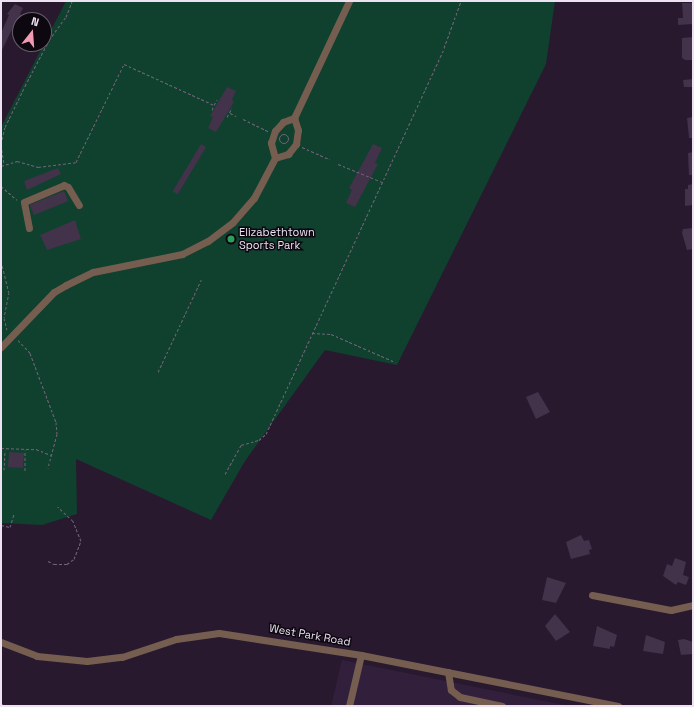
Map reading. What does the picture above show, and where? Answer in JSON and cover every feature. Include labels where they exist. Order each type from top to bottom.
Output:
[{"type":"street","points":[[275,158],[288,154],[296,144],[298,130],[294,118],[349,1]]},
{"type":"street","points":[[1,348],[54,292],[79,278],[110,268],[182,254],[224,231],[254,198],[275,158],[271,143],[275,131],[283,122],[294,118]]},
{"type":"street","points":[[29,228],[24,202],[64,185],[79,205]]},
{"type":"street","points":[[592,595],[671,610],[693,605]]},
{"type":"street","name":"West Park Road","points":[[1,642],[37,656],[70,661],[106,660],[158,647],[176,639],[219,633],[361,655],[448,672],[587,703],[618,706]]},
{"type":"street","points":[[349,706],[361,655]]},
{"type":"street","points":[[448,672],[451,690],[460,697],[502,706]]},
{"type":"path","points":[[4,164],[1,145],[5,127],[49,40],[66,18],[72,1]]},
{"type":"path","points":[[225,474],[241,445],[263,438],[444,48],[461,1]]},
{"type":"path","points":[[1,166],[16,161],[38,167],[76,162],[124,64],[214,105]]},
{"type":"path","points":[[212,110],[217,100]]},
{"type":"path","points":[[227,117],[232,108]]},
{"type":"path","points":[[229,113],[236,116]]},
{"type":"path","points":[[243,119],[271,132]]},
{"type":"path","points":[[283,134],[288,138],[284,143],[280,139],[283,134]]},
{"type":"path","points":[[298,145],[329,159]]},
{"type":"path","points":[[338,164],[382,182]]},
{"type":"path","points":[[1,186],[10,197],[20,201]]},
{"type":"path","points":[[1,261],[9,292],[4,318],[9,332]]},
{"type":"path","points":[[158,372],[201,280]]},
{"type":"path","points":[[312,333],[331,334],[395,362]]},
{"type":"path","points":[[16,338],[30,353],[53,410],[57,434],[48,468]]},
{"type":"path","points":[[1,448],[43,450],[51,455]]},
{"type":"path","points":[[4,470],[5,449]]},
{"type":"path","points":[[24,471],[25,450]]},
{"type":"path","points":[[48,561],[54,564],[67,564],[74,559],[81,541],[73,521],[58,507]]},
{"type":"path","points":[[1,525],[10,527],[14,514]]},
{"type":"shaded area","points":[[342,660],[569,706],[331,706]]},
{"type":"green space","name":"Elizabethtown Sports Park","points":[[66,1],[555,1],[546,64],[397,365],[325,350],[245,461],[211,520],[76,459],[77,514],[42,525],[1,523],[1,127],[40,52],[52,52],[52,28]]},
{"type":"building","points":[[682,3],[693,3],[693,24],[678,25],[678,18],[683,18]]},
{"type":"building","points":[[15,4],[23,8],[21,12],[12,12],[12,29],[1,52],[1,33],[9,15],[7,14]]},
{"type":"building","points":[[693,37],[693,60],[685,60],[682,58],[682,38]]},
{"type":"building","points":[[693,79],[693,87],[684,87],[683,80]]},
{"type":"building","points":[[227,87],[236,91],[232,100],[234,102],[216,132],[208,128],[213,117],[210,116]]},
{"type":"building","points":[[693,117],[693,138],[689,138],[687,118]]},
{"type":"building","points":[[201,144],[206,147],[178,194],[173,191]]},
{"type":"building","points":[[373,144],[382,148],[375,163],[378,164],[355,207],[346,203],[352,190],[349,188]]},
{"type":"building","points":[[693,152],[693,175],[689,175],[688,153]]},
{"type":"building","points":[[58,168],[61,174],[27,190],[24,181]]},
{"type":"building","points":[[693,184],[693,205],[685,206],[685,189],[688,189],[688,185]]},
{"type":"building","points":[[64,191],[68,201],[34,215],[30,205]]},
{"type":"building","points":[[75,220],[81,239],[47,250],[40,235]]},
{"type":"building","points":[[693,228],[693,249],[687,250],[682,233],[683,229]]},
{"type":"building","points":[[538,392],[550,412],[536,419],[526,397]]},
{"type":"building","points":[[9,452],[24,453],[23,468],[8,467]]},
{"type":"building","points":[[581,535],[584,541],[589,540],[592,549],[589,550],[590,554],[571,559],[566,542]]},
{"type":"building","points":[[675,558],[686,562],[683,575],[689,577],[686,585],[678,582],[676,585],[663,576],[667,564],[672,566]]},
{"type":"building","points":[[547,577],[566,583],[556,603],[542,600]]},
{"type":"building","points":[[555,614],[570,632],[556,641],[545,626]]},
{"type":"building","points":[[597,626],[617,635],[614,647],[610,646],[610,649],[593,646]]},
{"type":"building","points":[[646,635],[665,642],[663,654],[643,651]]},
{"type":"building","points":[[684,639],[693,642],[693,654],[681,655],[678,640]]},
{"type":"place","name":"Elizabethtown Sports Park","points":[[231,239]]}]
